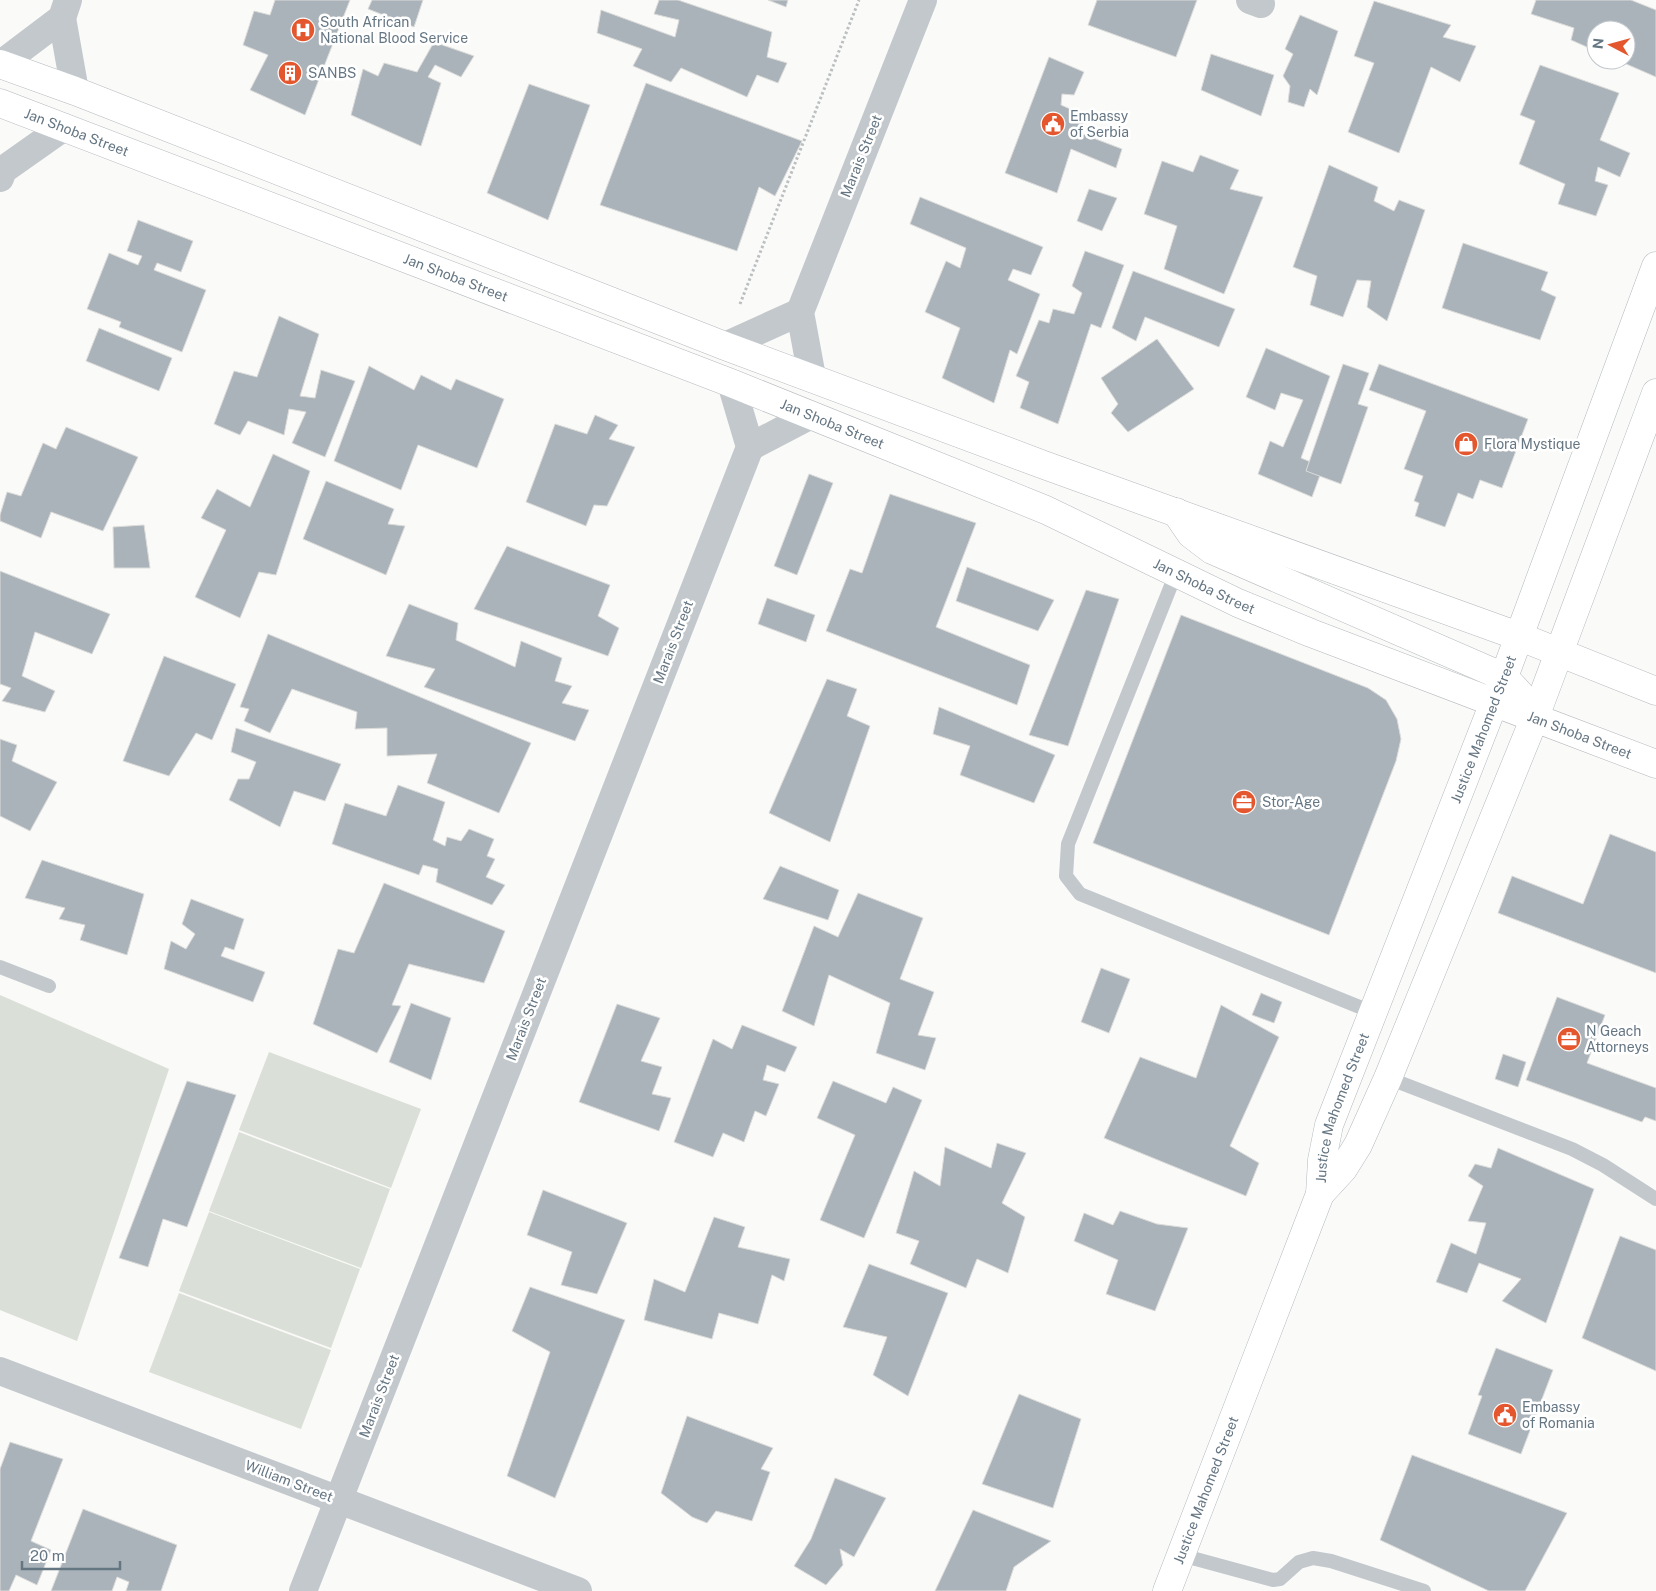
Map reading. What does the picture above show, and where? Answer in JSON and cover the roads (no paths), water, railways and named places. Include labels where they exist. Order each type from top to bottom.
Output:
[{"type":"main road","points":[[0,64],[75,91],[726,346],[1044,465],[1518,636],[1656,691]]},
{"type":"main road","name":"Jan Shoba Street","points":[[0,103],[731,383],[1046,510],[1238,603],[1311,634],[1656,764]]},
{"type":"main road","name":"Justice Mahomed Street","points":[[1167,1591],[1320,1194],[1322,1160],[1329,1125],[1504,677],[1656,266]]},
{"type":"main road","name":"Justice Mahomed Street","points":[[1320,1194],[1343,1169],[1358,1145],[1388,1078],[1535,718],[1656,393]]},
{"type":"main road","points":[[1176,512],[1191,534],[1212,550],[1504,677],[1526,701],[1535,718]]},
{"type":"street","name":"Marais Street","points":[[800,312],[923,0]]},
{"type":"street","points":[[0,64],[65,9]]},
{"type":"street","points":[[65,9],[75,91]]},
{"type":"street","points":[[1,168],[64,127]]},
{"type":"street","points":[[726,346],[800,312],[812,377]]},
{"type":"street","points":[[731,383],[750,447],[811,415]]},
{"type":"street","name":"Marais Street","points":[[303,1591],[750,447]]},
{"type":"street","name":"William Street","points":[[0,1370],[578,1591]]},
{"type":"lane","points":[[1176,573],[1068,844],[1066,876],[1080,894],[1372,1012]]},
{"type":"lane","points":[[0,967],[49,986]]},
{"type":"lane","points":[[1388,1078],[1572,1148],[1603,1165],[1656,1200]]},
{"type":"lane","points":[[1181,1555],[1273,1580],[1280,1579],[1299,1562],[1313,1558],[1331,1561],[1424,1591]]},
{"type":"place","name":"South African National Blood Service","points":[[303,30]]},
{"type":"place","name":"SANBS","points":[[290,73]]},
{"type":"place","name":"Embassy of Serbia","points":[[1053,124]]},
{"type":"place","name":"Flora Mystique","points":[[1466,444]]},
{"type":"place","name":"Stor-Age","points":[[1244,802]]},
{"type":"place","name":"N Geach Attorneys","points":[[1569,1039]]},
{"type":"place","name":"Embassy of Romania","points":[[1505,1415]]}]
